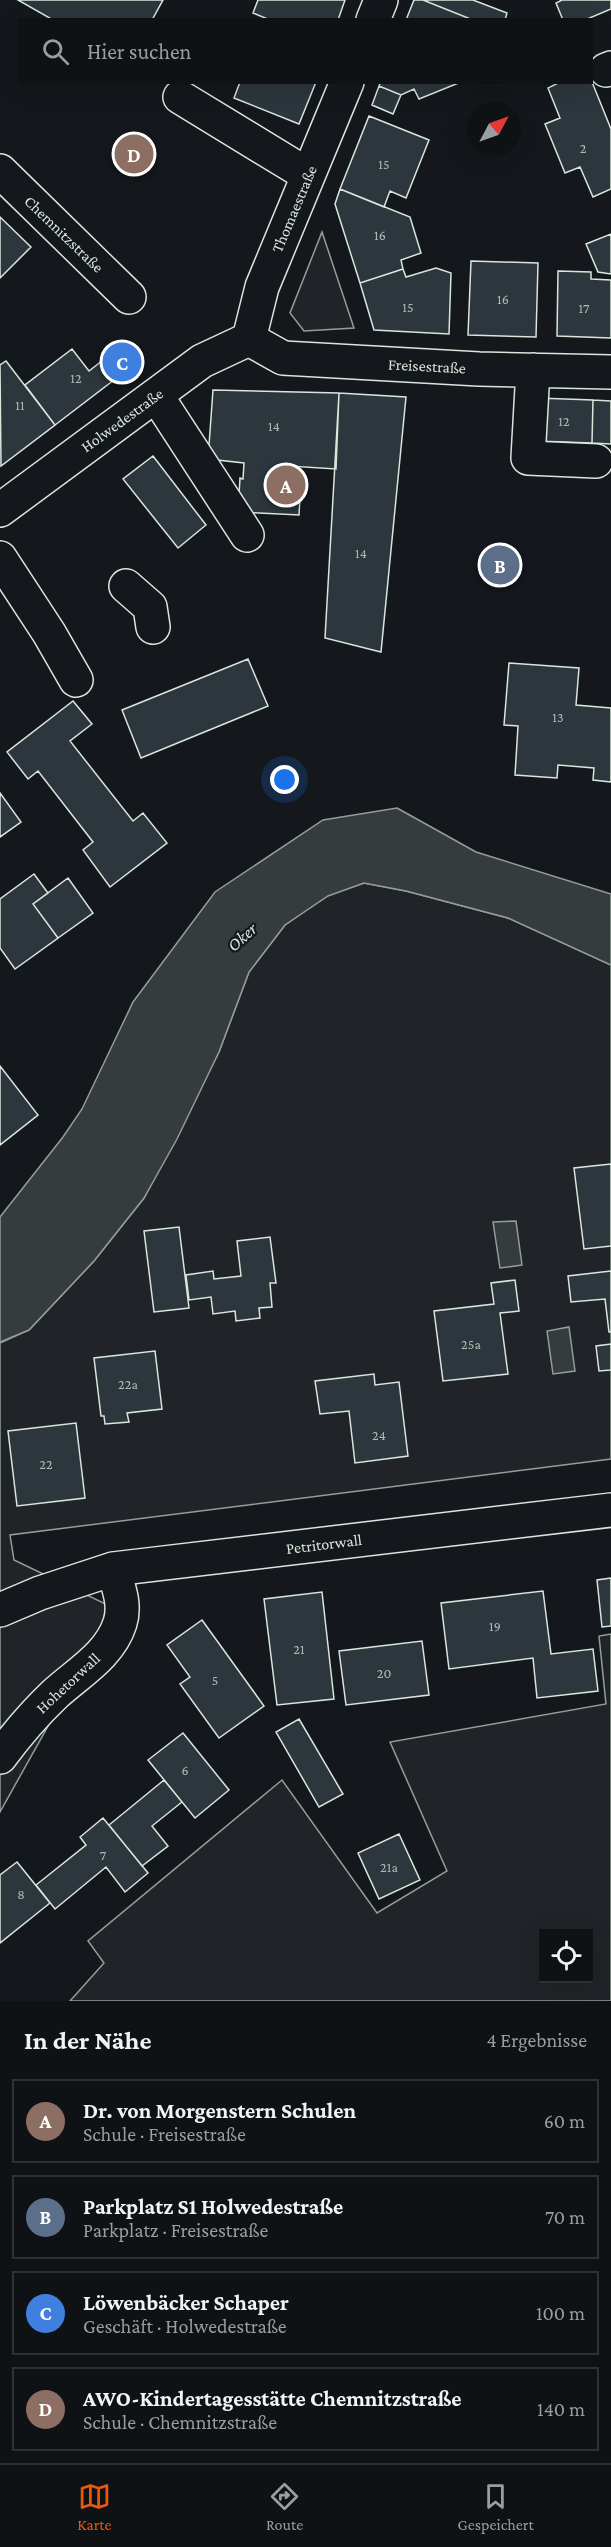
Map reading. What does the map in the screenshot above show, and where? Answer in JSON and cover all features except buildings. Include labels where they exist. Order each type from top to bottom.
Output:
[{"type":"street","points":[[374,18],[381,0]]},
{"type":"street","name":"Thomaestraße","points":[[249,339],[262,287],[346,84]]},
{"type":"street","points":[[180,98],[308,175]]},
{"type":"street","name":"Chemnitzstraße","points":[[0,171],[129,297]]},
{"type":"street","name":"Freisestraße","points":[[249,339],[283,358],[611,372]]},
{"type":"street","name":"Holwedestraße","points":[[0,510],[202,361],[249,339]]},
{"type":"street","points":[[533,370],[528,458],[596,461]]},
{"type":"street","points":[[156,394],[247,535]]},
{"type":"street","points":[[0,558],[49,633],[76,680]]},
{"type":"street","points":[[126,586],[150,607],[153,627]]},
{"type":"street","name":"Petritorwall","points":[[0,1611],[40,1593],[113,1569],[611,1510]]},
{"type":"street","name":"Hohetorwall","points":[[0,1757],[23,1725],[57,1692],[92,1664],[108,1645],[120,1623],[123,1603],[113,1569]]},
{"type":"shaded area","points":[[322,232],[354,328],[304,331],[290,313]]},
{"type":"shaded area","points":[[364,883],[406,891],[508,918],[611,965],[611,1459],[10,1535],[14,1560],[114,1608],[0,1812],[0,1343],[29,1330],[94,1261],[144,1198],[219,1052],[249,972],[285,925],[328,895]]},
{"type":"shaded area","points":[[611,1634],[611,2001],[70,2001],[104,1963],[88,1941],[282,1780],[377,1913],[447,1871],[390,1742],[606,1704],[599,1636]]},
{"type":"water","name":"Oker","points":[[397,808],[476,852],[611,894],[611,965],[508,918],[406,891],[364,883],[328,896],[285,925],[249,972],[219,1052],[177,1139],[144,1198],[94,1261],[29,1330],[0,1342],[0,1217],[82,1109],[133,1002],[215,892],[323,820]]},
{"type":"water","points":[[516,1221],[522,1265],[500,1268],[493,1222]]},
{"type":"water","points":[[569,1327],[575,1371],[553,1374],[547,1331]]},
{"type":"place","name":"AWO-Kindertagesstätte Chemnitzstraße","points":[[134,154]]},
{"type":"place","name":"Löwenbäcker Schaper","points":[[122,362]]},
{"type":"place","name":"Dr. von Morgenstern Schulen","points":[[286,485]]},
{"type":"place","name":"Parkplatz S1 Holwedestraße","points":[[500,565]]}]
